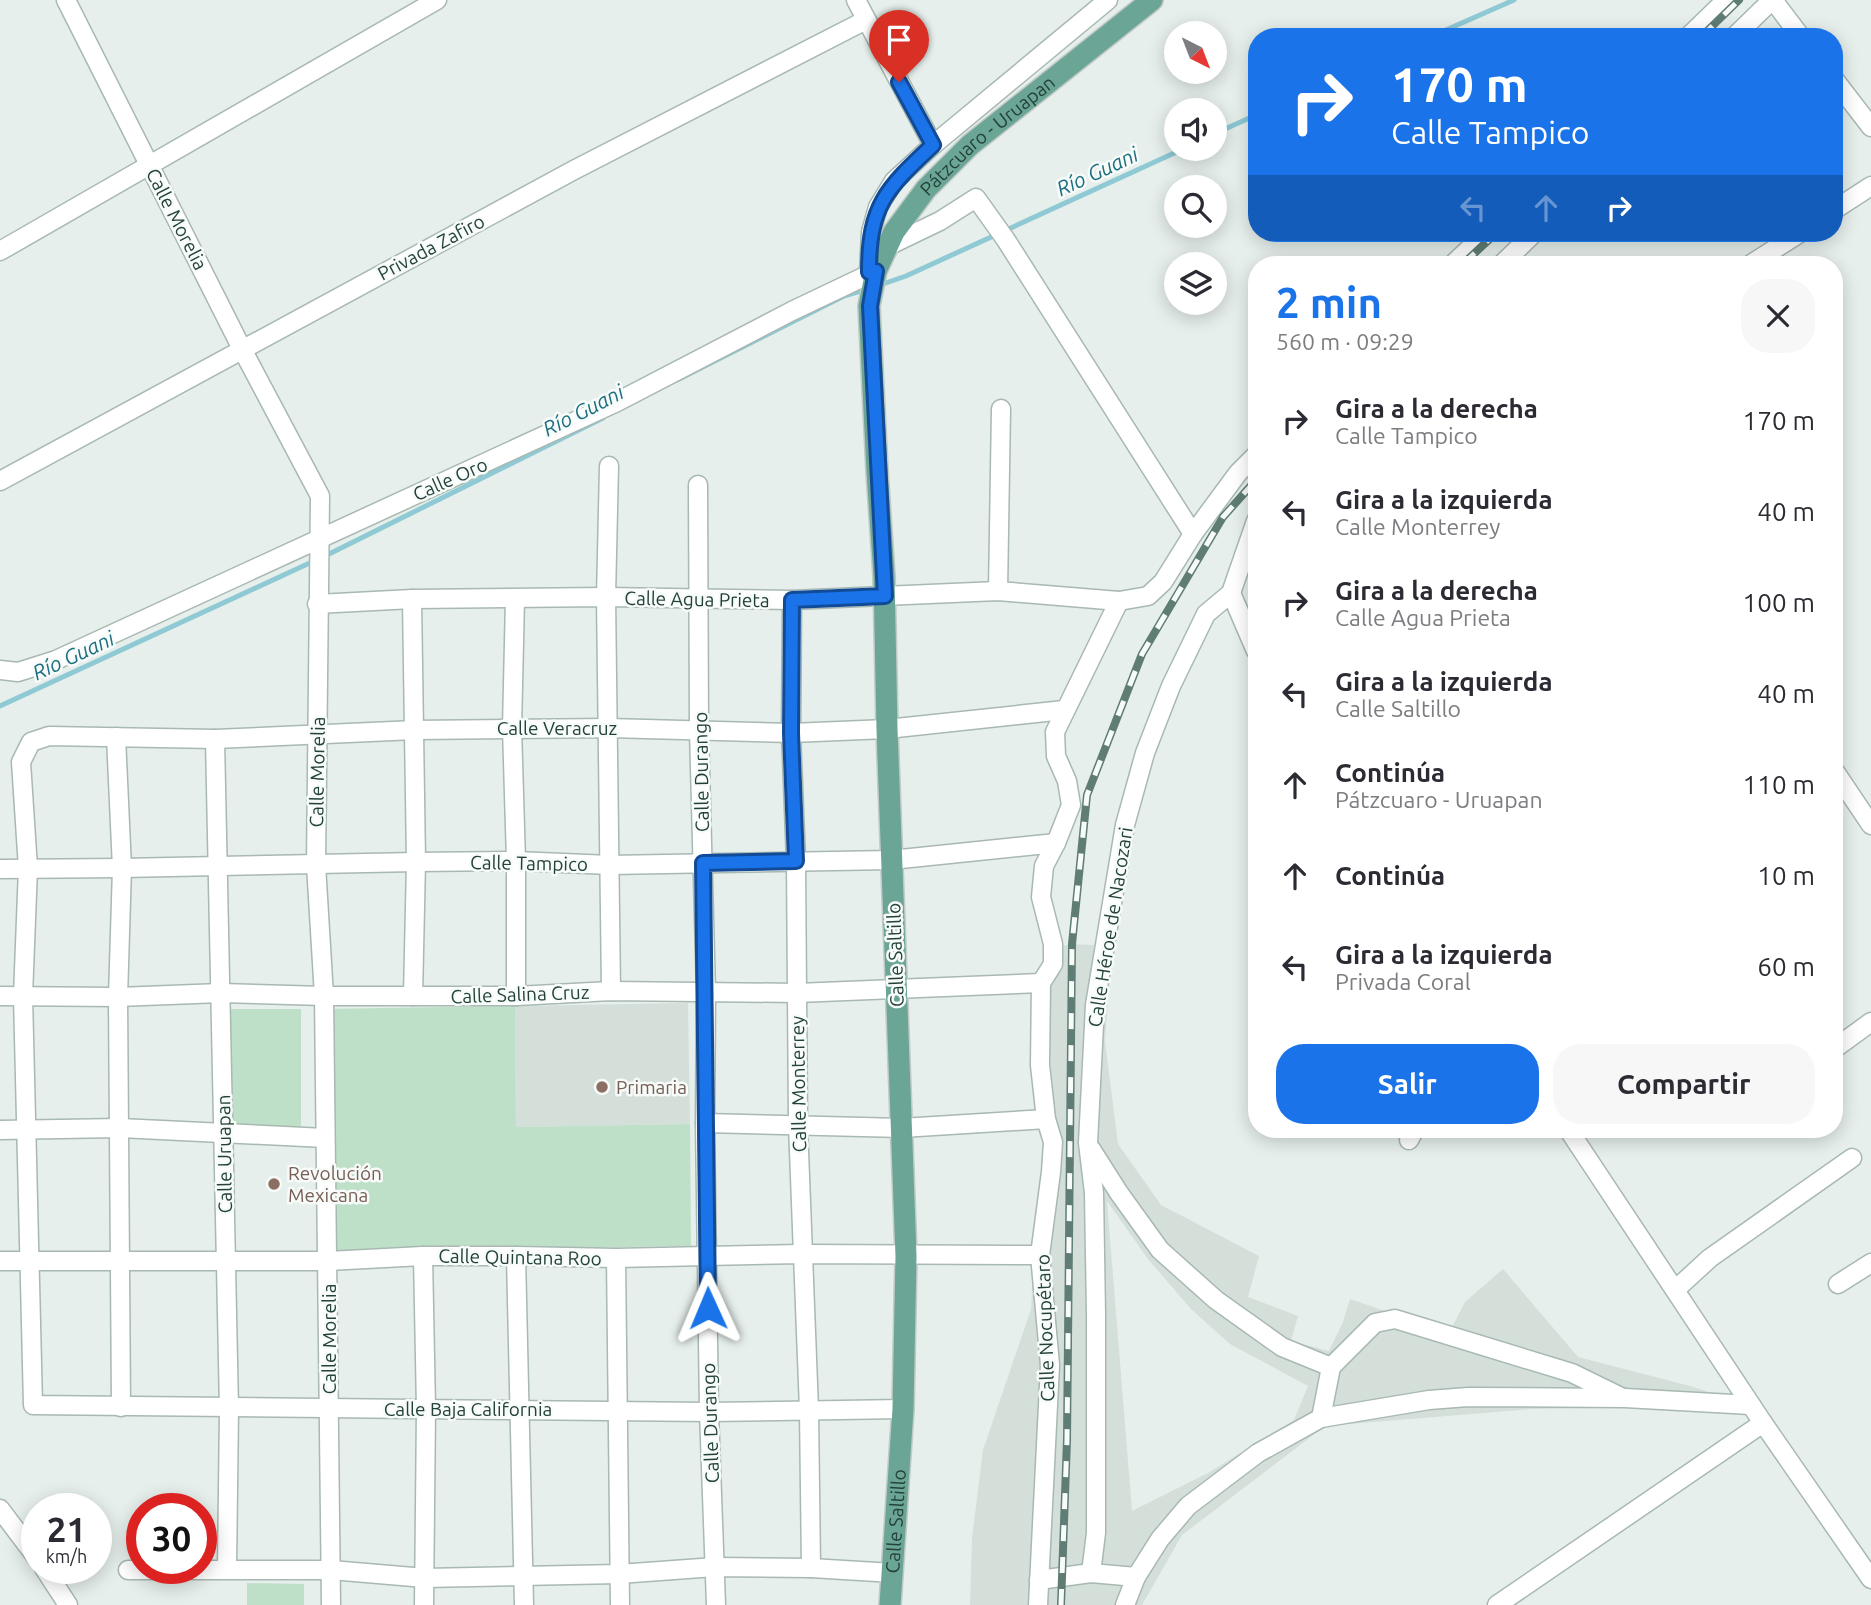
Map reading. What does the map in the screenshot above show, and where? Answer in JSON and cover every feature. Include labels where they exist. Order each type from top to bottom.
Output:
[{"type":"main road","name":"Pátzcuaro - Uruapan","points":[[870,306],[873,274],[904,217],[926,189],[970,145],[1152,0]]},
{"type":"main road","name":"Calle Saltillo","points":[[870,306],[885,596],[891,860],[906,1256],[903,1409],[890,1605]]},
{"type":"street","name":"Calle Morelia","points":[[66,0],[242,349],[320,496],[316,865],[324,996],[331,1605]]},
{"type":"street","points":[[0,251],[437,0]]},
{"type":"street","points":[[856,0],[933,145]]},
{"type":"street","points":[[1697,28],[1726,0]]},
{"type":"street","points":[[1743,28],[1772,0],[1794,28]]},
{"type":"street","points":[[873,274],[871,232],[878,206],[894,181],[1105,1]]},
{"type":"street","name":"Privada Zafiro","points":[[0,481],[574,170],[866,20]]},
{"type":"street","points":[[1843,91],[1871,127]]},
{"type":"street","points":[[1843,204],[1871,187]]},
{"type":"street","points":[[888,246],[940,221],[976,198],[1006,240],[1193,534]]},
{"type":"street","points":[[1462,256],[1476,242]]},
{"type":"street","points":[[1510,256],[1525,242]]},
{"type":"street","points":[[1764,256],[1786,242]]},
{"type":"street","name":"Calle Oro","points":[[9,671],[56,660],[319,544],[617,402],[873,274]]},
{"type":"street","points":[[998,591],[1002,409]]},
{"type":"street","name":"Calle Agua Prieta","points":[[317,599],[606,597],[792,600],[998,591],[1119,601],[1148,596],[1163,582],[1193,534],[1238,472],[1248,463]]},
{"type":"street","points":[[609,466],[606,597],[611,991]]},
{"type":"street","name":"Calle Durango","points":[[698,485],[709,1412],[716,1605]]},
{"type":"street","name":"Calle Héroe de Nacozari","points":[[1091,1573],[1096,1533],[1096,1315],[1094,1193],[1088,1143],[1096,1005],[1125,825],[1145,753],[1171,686],[1206,614],[1231,593],[1248,545]]},
{"type":"street","points":[[1231,593],[1248,632]]},
{"type":"street","points":[[412,599],[416,862],[413,996]]},
{"type":"street","points":[[515,599],[512,728],[516,996]]},
{"type":"street","name":"Calle Monterrey","points":[[792,600],[791,733],[796,861],[798,1125],[809,1410],[811,1568]]},
{"type":"street","name":"Calle Nocupétaro","points":[[1038,1605],[1050,1365],[1040,1255],[1053,1142],[1046,1119],[1040,1065],[1041,983],[1053,964],[1053,944],[1041,897],[1044,866],[1071,805],[1067,781],[1056,756],[1055,732],[1119,601]]},
{"type":"street","name":"Calle Veracruz","points":[[27,869],[22,762],[31,742],[49,736],[215,739],[512,728],[791,733],[887,729],[1064,710]]},
{"type":"street","points":[[116,737],[122,869],[118,997],[121,1407]]},
{"type":"street","name":"Calle Uruapan","points":[[215,739],[229,1409],[227,1569]]},
{"type":"street","points":[[1843,787],[1871,825]]},
{"type":"street","name":"Calle Tampico","points":[[0,869],[416,862],[610,864],[891,860],[1056,843]]},
{"type":"street","points":[[27,869],[23,996],[31,1262]]},
{"type":"street","name":"Calle Salina Cruz","points":[[0,996],[118,997],[221,993],[516,996],[611,991],[797,993],[1041,983]]},
{"type":"street","points":[[1843,1042],[1871,1022]]},
{"type":"street","points":[[705,1123],[902,1128],[1046,1119]]},
{"type":"street","points":[[0,1130],[120,1128],[325,1138]]},
{"type":"street","points":[[1574,1138],[1763,1423],[1871,1579]]},
{"type":"street","points":[[1088,1143],[1119,1193],[1160,1250],[1216,1300],[1282,1347],[1331,1367]]},
{"type":"street","points":[[1675,1290],[1710,1258],[1852,1158]]},
{"type":"street","name":"Calle Quintana Roo","points":[[0,1261],[328,1261],[423,1256],[616,1258],[802,1254],[1040,1255]]},
{"type":"street","points":[[423,1256],[426,1409],[424,1605]]},
{"type":"street","points":[[516,1256],[524,1605]]},
{"type":"street","points":[[616,1258],[620,1605]]},
{"type":"street","name":"Calle Baja California","points":[[31,1262],[33,1405],[709,1412],[903,1409]]},
{"type":"street","points":[[1838,1284],[1871,1263]]},
{"type":"street","points":[[1321,1418],[1331,1367],[1375,1323],[1395,1319],[1572,1373],[1625,1398]]},
{"type":"street","points":[[1125,1605],[1136,1577],[1160,1539],[1188,1506],[1258,1453],[1321,1418],[1429,1400],[1468,1397],[1625,1398],[1751,1405]]},
{"type":"street","points":[[1497,1605],[1763,1423]]},
{"type":"street","points":[[0,1509],[21,1537]]},
{"type":"street","points":[[217,1569],[331,1570],[425,1578],[619,1574],[715,1567],[811,1568],[892,1573]]},
{"type":"street","points":[[1039,1580],[1091,1573],[1136,1577]]},
{"type":"street","points":[[54,1584],[68,1605]]},
{"type":"shaded area","points":[[1062,946],[1112,946],[1105,1041],[1118,1144],[1161,1205],[1259,1256],[1248,1297],[1298,1316],[1291,1341],[1329,1351],[1343,1322],[1350,1299],[1449,1333],[1465,1302],[1503,1269],[1578,1357],[1722,1396],[1668,1407],[1532,1409],[1325,1426],[1182,1535],[1142,1605],[970,1605],[972,1538],[983,1450],[1031,1309],[1035,1233],[1053,1116],[1048,999]],"holes":[[[1107,1201],[1148,1259],[1191,1309],[1230,1344],[1308,1386],[1294,1420],[1208,1473],[1132,1511]]]},
{"type":"shaded area","name":"Primaria","points":[[688,1003],[690,1124],[516,1127],[515,1006]]},
{"type":"green space","points":[[515,1006],[516,1127],[690,1124],[691,1246],[324,1252],[321,1009]]},
{"type":"green space","points":[[223,1009],[301,1009],[301,1129],[222,1129]]},
{"type":"green space","points":[[247,1583],[304,1584],[304,1605],[247,1605]]},
{"type":"waterway","name":"Río Guani","points":[[1450,28],[1514,0]]},
{"type":"waterway","name":"Río Guani","points":[[1227,128],[1248,119]]},
{"type":"waterway","name":"Río Guani","points":[[880,285],[906,276],[1164,158]]},
{"type":"waterway","name":"Río Guani","points":[[677,380],[844,296],[867,289]]},
{"type":"waterway","name":"Río Guani","points":[[323,557],[603,418]]},
{"type":"waterway","name":"Río Guani","points":[[0,706],[314,561]]},
{"type":"railway","points":[[1710,28],[1739,0]]},
{"type":"railway","points":[[1472,256],[1486,242]]},
{"type":"railway","points":[[1061,1605],[1067,1440],[1072,944],[1087,795],[1142,654],[1223,517],[1248,489]]},
{"type":"place","name":"Primaria","points":[[602,1087]]},
{"type":"place","name":"Revolución Mexicana","points":[[274,1184]]},
{"type":"route","points":[[708,1308],[703,863],[796,861],[791,733],[792,600],[885,596],[870,306],[876,271],[869,272],[871,232],[878,206],[894,181],[933,145],[899,82]]}]
